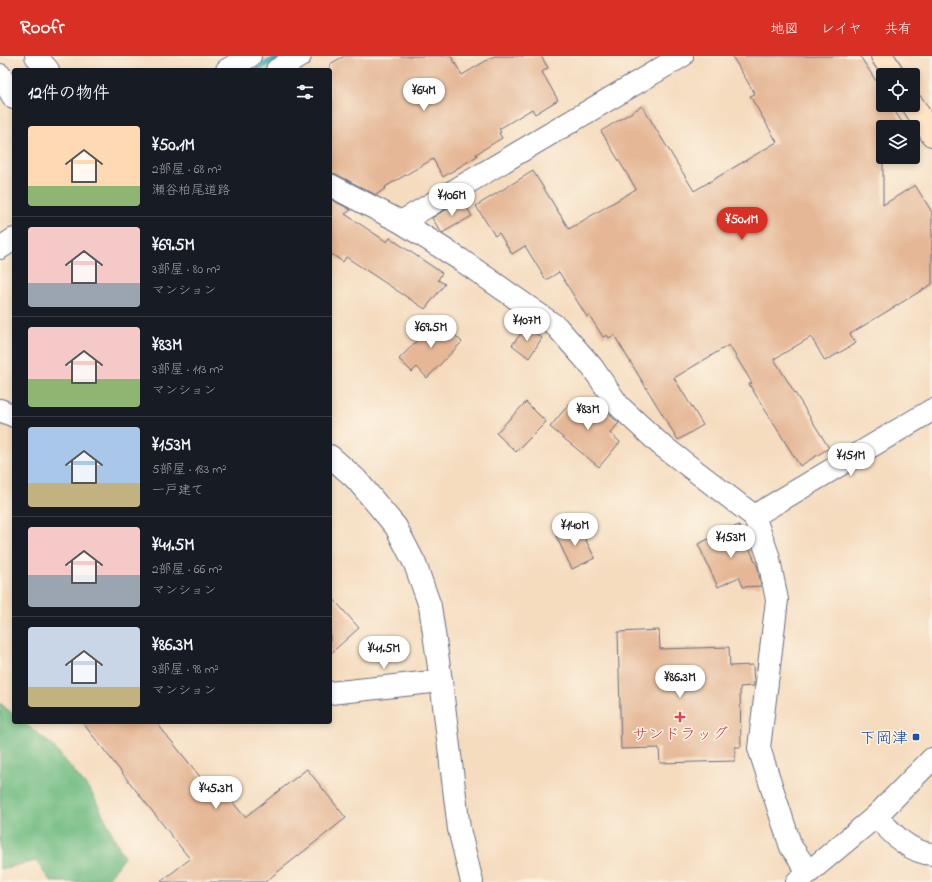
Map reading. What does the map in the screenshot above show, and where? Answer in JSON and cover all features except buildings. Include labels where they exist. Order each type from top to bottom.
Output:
[{"type":"main road","points":[[882,56],[890,68]]},
{"type":"main road","points":[[917,112],[932,135]]},
{"type":"street","points":[[36,56],[46,68]]},
{"type":"street","points":[[230,68],[250,56]]},
{"type":"street","points":[[280,68],[300,56]]},
{"type":"street","points":[[401,222],[682,56]]},
{"type":"street","points":[[0,75],[12,95]]},
{"type":"street","points":[[332,186],[401,222],[461,260],[557,327],[592,367],[619,406],[654,439],[754,516],[768,555],[777,600],[759,748],[791,847],[803,877],[876,816],[932,759]]},
{"type":"street","points":[[0,248],[12,240]]},
{"type":"street","points":[[0,410],[12,415]]},
{"type":"street","points":[[754,516],[932,410]]},
{"type":"street","points":[[332,458],[356,479],[396,527],[415,564],[430,606],[441,680],[459,829],[472,882]]},
{"type":"street","points":[[332,693],[441,680]]},
{"type":"street","points":[[876,816],[898,840],[924,854],[932,854]]},
{"type":"green space","points":[[0,703],[12,713],[12,724],[26,724],[52,745],[92,793],[124,857],[106,882],[51,882],[36,861],[0,869]]},
{"type":"waterway","points":[[259,68],[278,58]]},
{"type":"place","name":"サンドラッグ","points":[[680,717]]},
{"type":"place","name":"下岡津","points":[[916,737]]}]
